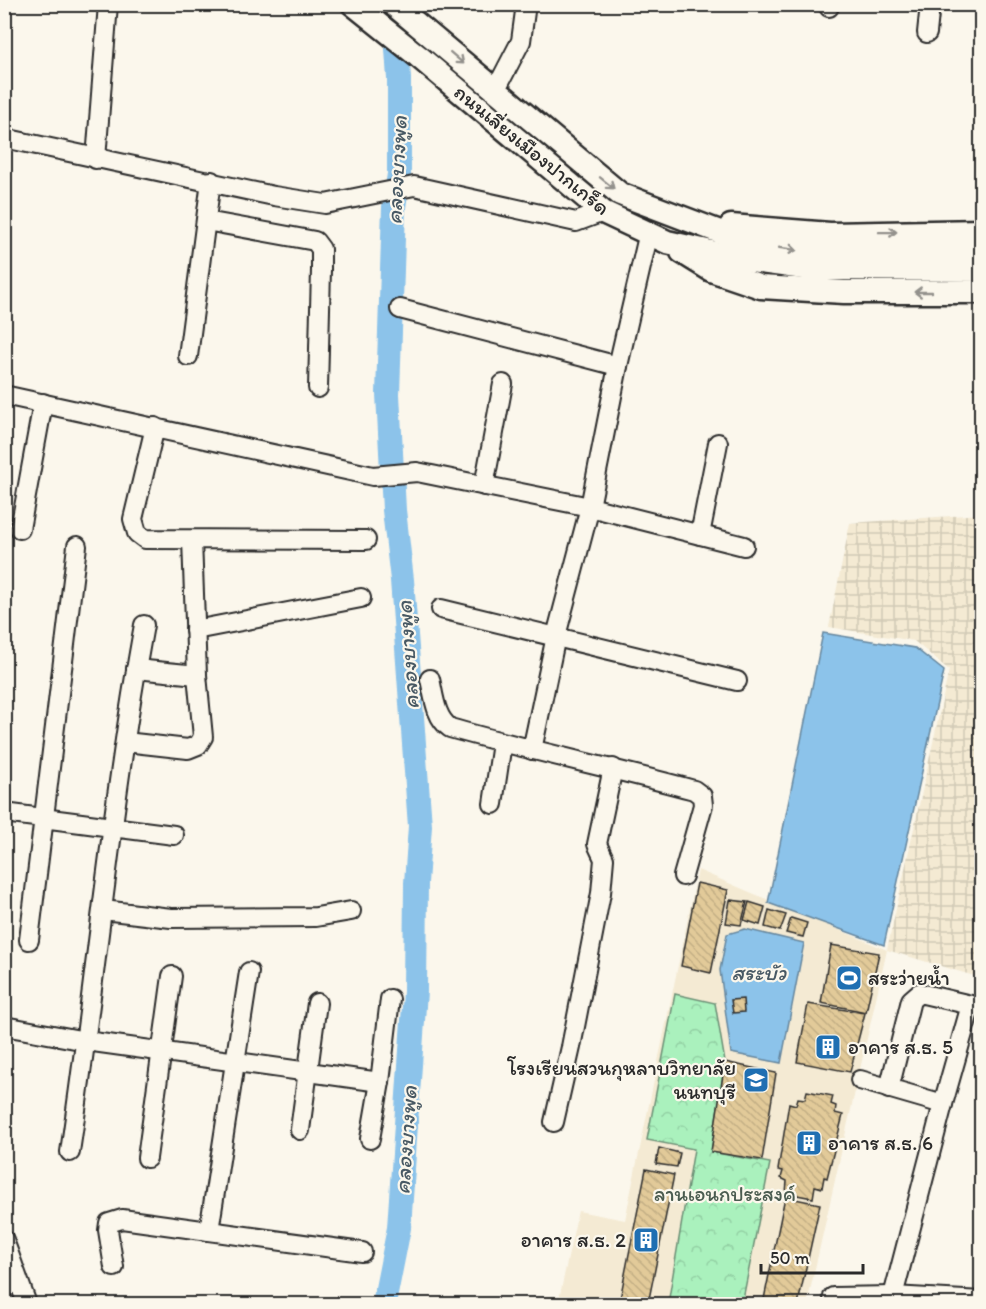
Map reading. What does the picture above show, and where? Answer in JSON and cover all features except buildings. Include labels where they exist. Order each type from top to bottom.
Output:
[{"type":"main road","name":"ถนนเลี่ยงเมืองปากเกร็ด","points":[[353,4],[603,212],[658,237],[751,261],[812,269],[981,270]]},
{"type":"main road","name":"ถนนเลี่ยงเมืองปากเกร็ด","points":[[393,4],[620,194],[749,243],[807,252],[981,253]]},
{"type":"main road","points":[[689,221],[830,234],[981,231]]},
{"type":"main road","points":[[658,237],[711,270],[761,287],[844,292],[981,292]]},
{"type":"street","points":[[96,159],[108,4]]},
{"type":"street","points":[[495,91],[521,41],[526,4]]},
{"type":"street","points":[[927,33],[930,4]]},
{"type":"street","points":[[4,138],[274,196],[325,204],[414,186],[576,222],[603,212]]},
{"type":"street","points":[[188,356],[212,181]]},
{"type":"street","points":[[206,220],[315,241],[321,249],[318,388]]},
{"type":"street","points":[[532,750],[556,636],[590,507],[618,366],[658,237]]},
{"type":"street","points":[[400,309],[618,366]]},
{"type":"street","points":[[484,486],[503,384]]},
{"type":"street","points":[[4,395],[373,476],[417,472],[590,507],[744,546]]},
{"type":"street","points":[[20,529],[43,403]]},
{"type":"street","points":[[155,427],[133,519],[137,533],[145,539],[366,540]]},
{"type":"street","points":[[700,535],[718,443]]},
{"type":"street","points":[[125,742],[188,749],[198,745],[203,737],[197,675],[192,540]]},
{"type":"street","points":[[29,940],[77,546]]},
{"type":"street","points":[[195,630],[361,598]]},
{"type":"street","points":[[441,609],[737,681]]},
{"type":"street","points":[[70,1152],[125,742],[144,625]]},
{"type":"street","points":[[136,669],[197,675]]},
{"type":"street","points":[[430,679],[438,715],[450,728],[502,743],[613,768],[694,790],[702,795],[703,805],[683,876]]},
{"type":"street","points":[[493,804],[502,743]]},
{"type":"street","points":[[554,1122],[601,892],[604,859],[597,844],[613,768]]},
{"type":"street","points":[[4,813],[174,835]]},
{"type":"street","points":[[103,910],[171,918],[316,917],[351,911]]},
{"type":"street","points":[[209,1232],[249,972]]},
{"type":"street","points":[[147,1158],[172,976]]},
{"type":"street","points":[[889,1089],[911,1000],[915,995],[919,993],[971,1005],[893,1296]]},
{"type":"street","points":[[370,1139],[380,1082],[390,999]]},
{"type":"street","points":[[300,1130],[317,1003]]},
{"type":"street","points":[[4,1026],[86,1041],[380,1082]]},
{"type":"street","points":[[860,1080],[943,1104]]},
{"type":"street","points":[[114,1267],[109,1223],[122,1219],[362,1252]]},
{"type":"street","points":[[6,1249],[27,1305]]},
{"type":"street","points":[[833,1297],[893,1296],[981,1301]]},
{"type":"shaded area","points":[[982,514],[981,978],[887,950],[949,670],[914,641],[829,627],[850,523]]},
{"type":"shaded area","name":"โรงเรียนสวนกุหลาบวิทยาลัย นนทบุรี","points":[[698,870],[887,950],[807,1304],[558,1304],[578,1211],[625,1220]]},
{"type":"green space","name":"ลานเอนกประสงค์","points":[[675,994],[715,1003],[725,1062],[711,1152],[770,1163],[742,1304],[668,1304],[694,1149],[647,1140]]},
{"type":"water","points":[[823,633],[915,648],[944,671],[884,945],[768,903]]},
{"type":"water","name":"สระบัว","points":[[745,929],[804,943],[781,1063],[731,1053],[720,970],[727,934]]},
{"type":"waterway","name":"คลองบางพูด","points":[[384,1304],[399,1228],[415,991],[416,883],[420,826],[402,580],[394,510],[388,394],[394,207],[399,174],[399,79],[394,4]]},
{"type":"place","name":"สระว่ายน้ำ","points":[[849,978]]},
{"type":"place","name":"อาคาร ส.ธ. 5","points":[[828,1047]]},
{"type":"place","name":"โรงเรียนสวนกุหลาบวิทยาลัย นนทบุรี","points":[[756,1080]]},
{"type":"place","name":"อาคาร ส.ธ. 6","points":[[809,1143]]},
{"type":"place","name":"อาคาร ส.ธ. 2","points":[[646,1240]]}]
